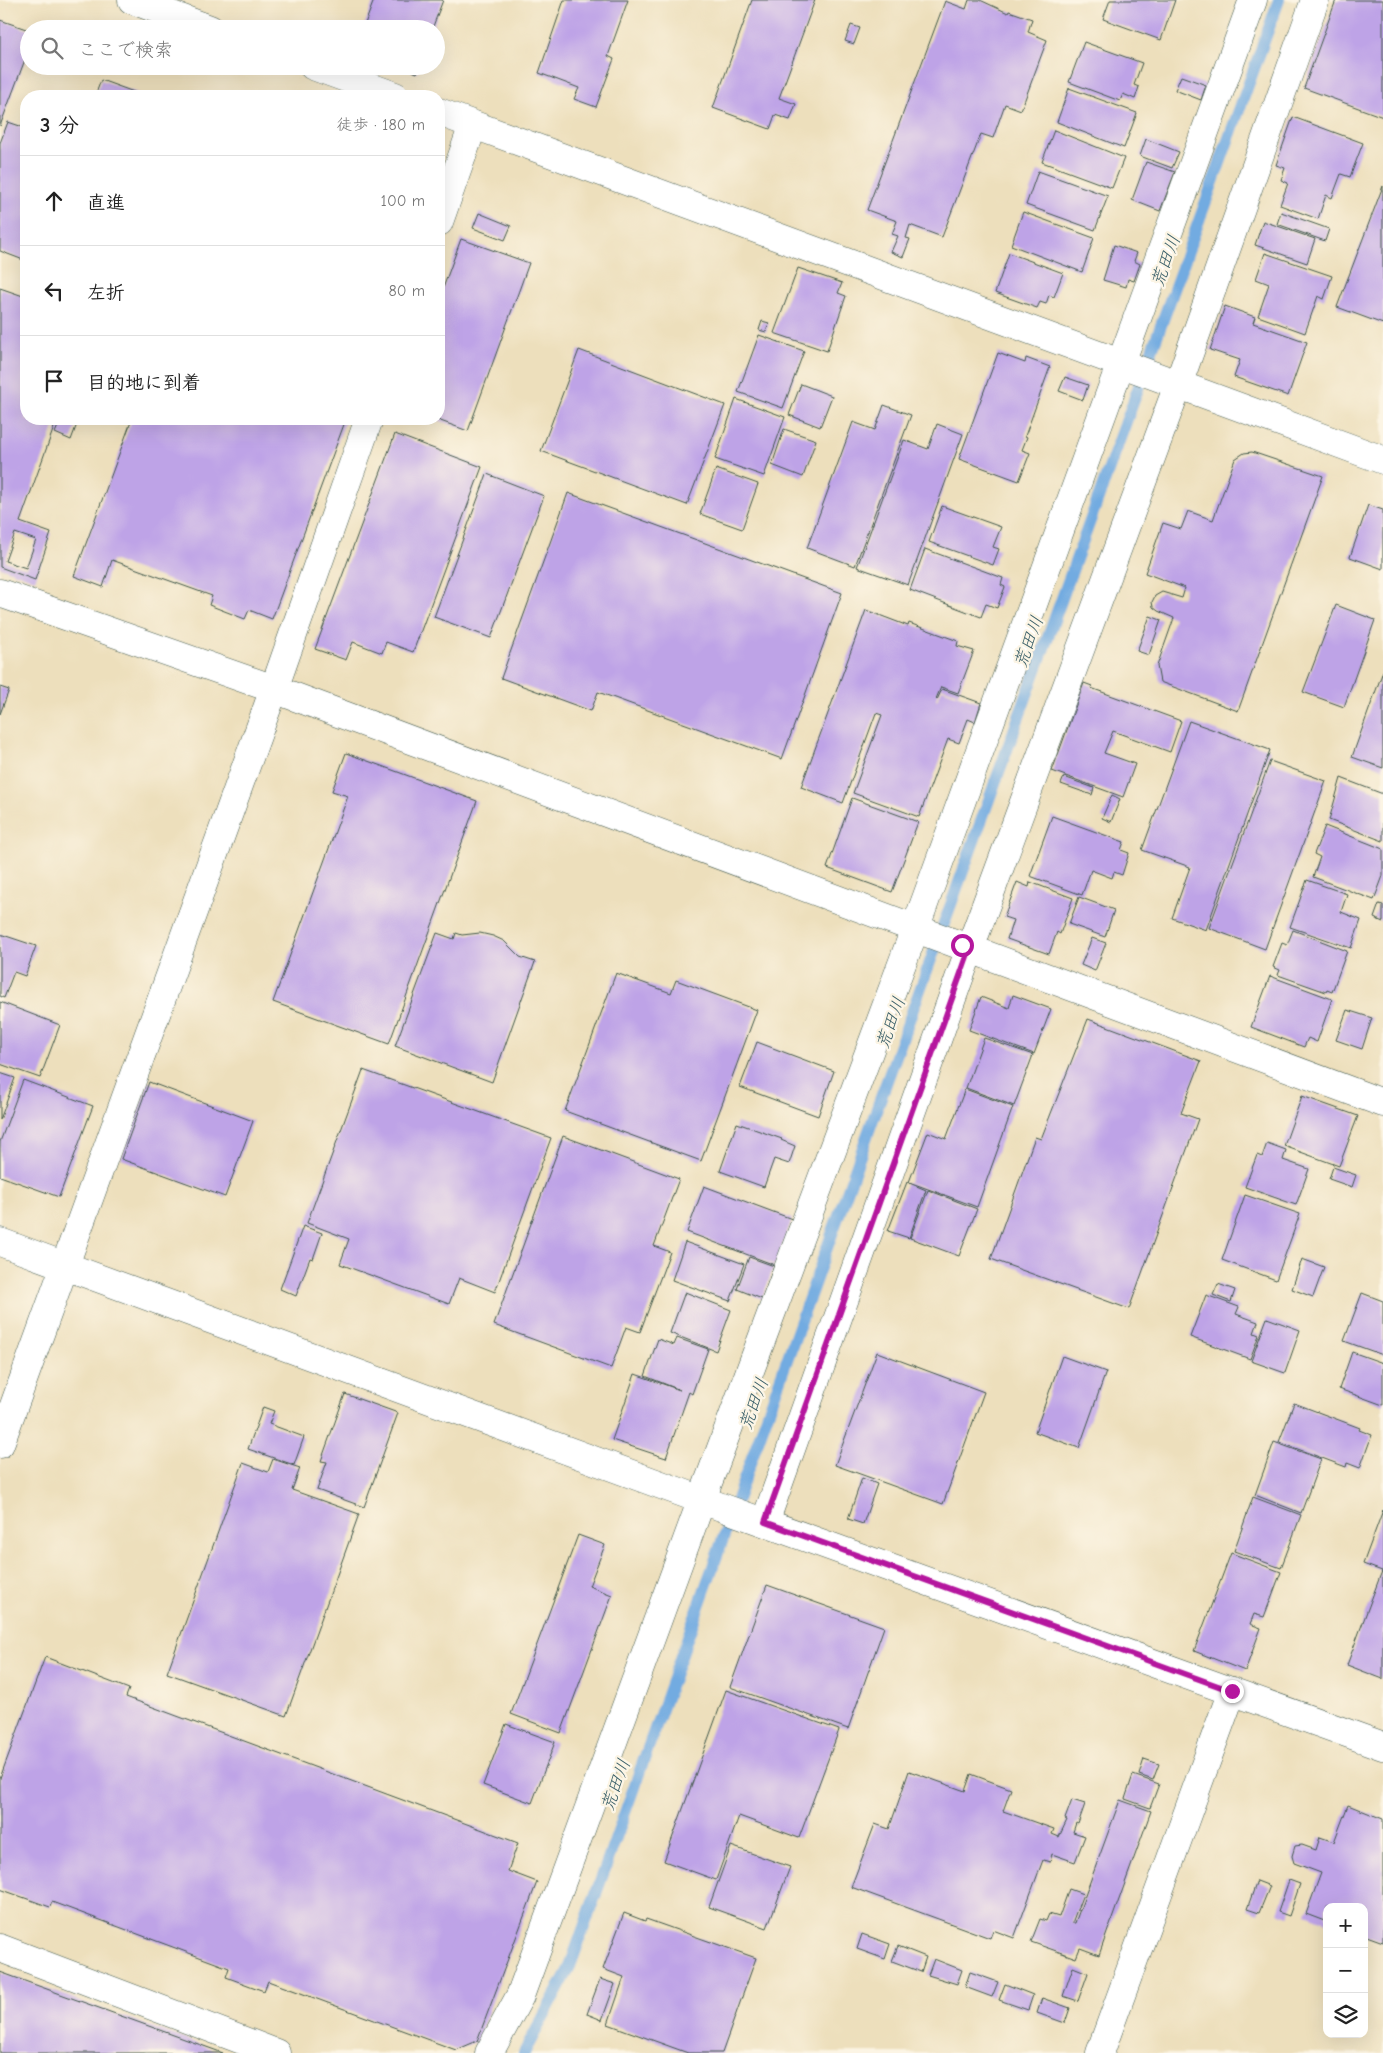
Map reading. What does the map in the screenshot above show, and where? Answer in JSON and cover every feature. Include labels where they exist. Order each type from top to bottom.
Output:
[{"type":"street","points":[[132,0],[186,20]]},
{"type":"street","points":[[489,2053],[520,1996],[708,1502],[1125,365],[1253,0]]},
{"type":"street","points":[[757,1519],[1315,0]]},
{"type":"street","points":[[337,75],[378,90]]},
{"type":"street","points":[[445,114],[1383,460]]},
{"type":"street","points":[[445,205],[473,125]]},
{"type":"street","points":[[0,1444],[274,689],[367,425]]},
{"type":"street","points":[[0,593],[274,689],[1383,1103]]},
{"type":"street","points":[[0,1242],[708,1502],[1383,1746]]},
{"type":"street","points":[[1100,2053],[1232,1691]]},
{"type":"street","points":[[0,1948],[276,2053]]},
{"type":"building","points":[[374,0],[443,0],[435,20],[366,20]]},
{"type":"building","points":[[564,0],[628,0],[608,56],[614,59],[596,107],[574,99],[579,88],[539,73]]},
{"type":"building","points":[[752,0],[815,0],[779,98],[796,104],[790,120],[775,115],[770,129],[713,108]]},
{"type":"building","points":[[969,0],[980,0],[1008,13],[1009,11],[1032,19],[1028,32],[1047,40],[1021,110],[1005,104],[993,138],[981,134],[942,237],[910,225],[906,238],[910,239],[903,257],[891,252],[898,236],[892,234],[897,221],[867,210],[945,1],[966,9]]},
{"type":"building","points":[[1110,0],[1175,0],[1161,40],[1103,19]]},
{"type":"building","points":[[1336,0],[1383,0],[1383,117],[1304,88]]},
{"type":"building","points":[[0,20],[20,27],[20,73],[0,126]]},
{"type":"building","points":[[851,25],[860,28],[854,44],[845,41]]},
{"type":"building","points":[[1084,42],[1142,63],[1134,85],[1139,87],[1135,99],[1123,94],[1120,101],[1069,82]]},
{"type":"building","points":[[1181,76],[1206,85],[1201,100],[1175,90]]},
{"type":"building","points":[[101,80],[128,90],[97,90]]},
{"type":"building","points":[[1069,88],[1137,113],[1124,148],[1057,122]]},
{"type":"building","points":[[1293,117],[1363,143],[1350,177],[1341,174],[1332,198],[1326,195],[1318,219],[1280,205],[1288,183],[1281,180],[1285,168],[1276,165]]},
{"type":"building","points":[[8,122],[20,126],[20,259],[0,251],[0,143]]},
{"type":"building","points":[[1054,130],[1124,158],[1112,188],[1042,162]]},
{"type":"building","points":[[1146,139],[1179,152],[1172,168],[1140,156]]},
{"type":"building","points":[[1146,162],[1175,172],[1160,211],[1132,200]]},
{"type":"building","points":[[1038,171],[1108,196],[1095,230],[1026,205]]},
{"type":"building","points":[[1383,186],[1383,324],[1337,307]]},
{"type":"building","points":[[1023,212],[1094,238],[1082,272],[1011,245]]},
{"type":"building","points":[[1281,212],[1329,229],[1325,241],[1277,224]]},
{"type":"building","points":[[479,213],[511,226],[505,240],[473,228]]},
{"type":"building","points":[[1263,221],[1315,239],[1307,263],[1255,245]]},
{"type":"building","points":[[461,239],[529,263],[468,431],[445,423],[445,283]]},
{"type":"building","points":[[1114,245],[1137,253],[1134,261],[1140,264],[1134,281],[1128,279],[1126,287],[1103,280]]},
{"type":"building","points":[[1009,253],[1063,273],[1054,297],[1049,295],[1046,304],[1040,302],[1037,308],[995,293]]},
{"type":"building","points":[[1265,253],[1332,276],[1324,299],[1318,296],[1305,333],[1258,316],[1269,284],[1256,279]]},
{"type":"building","points":[[798,268],[842,283],[838,293],[846,296],[827,351],[774,333]]},
{"type":"building","points":[[0,288],[20,295],[20,425],[55,425],[20,522],[51,533],[35,580],[0,567]],"holes":[[[15,533],[36,540],[26,568],[5,561]]]},
{"type":"building","points":[[1225,306],[1255,317],[1253,323],[1307,342],[1288,396],[1234,377],[1240,360],[1210,350]]},
{"type":"building","points":[[762,321],[769,323],[766,332],[759,330]]},
{"type":"building","points":[[759,335],[804,351],[783,408],[738,392]]},
{"type":"building","points":[[579,350],[725,405],[687,505],[541,451]]},
{"type":"building","points":[[998,353],[1025,363],[1026,358],[1050,367],[1025,436],[1027,437],[1022,450],[1030,453],[1019,481],[959,459]]},
{"type":"building","points":[[1065,377],[1088,385],[1083,400],[1059,391]]},
{"type":"building","points":[[801,384],[832,396],[820,427],[789,415]]},
{"type":"building","points":[[736,399],[785,417],[764,476],[715,459]]},
{"type":"building","points":[[884,405],[911,415],[855,566],[807,548],[853,422],[875,430]]},
{"type":"building","points":[[937,424],[963,434],[908,585],[857,567],[904,440],[928,449]]},
{"type":"building","points":[[58,425],[77,425],[71,440],[55,433]]},
{"type":"building","points":[[130,425],[344,425],[272,619],[249,610],[245,619],[209,605],[212,596],[112,560],[103,587],[74,576]]},
{"type":"building","points":[[784,429],[816,440],[803,477],[772,465]]},
{"type":"building","points":[[395,434],[482,467],[413,652],[386,642],[382,653],[353,642],[346,660],[315,649]]},
{"type":"building","points":[[1252,452],[1323,476],[1238,711],[1160,682],[1157,666],[1174,618],[1158,611],[1153,607],[1152,602],[1155,596],[1162,592],[1182,598],[1185,588],[1145,573],[1163,523],[1181,529],[1188,511],[1213,520],[1235,459],[1244,453]]},
{"type":"building","points":[[716,469],[758,484],[742,529],[700,514]]},
{"type":"building","points":[[487,474],[544,496],[491,638],[434,617]]},
{"type":"building","points":[[568,493],[842,593],[782,759],[598,692],[591,711],[501,678]]},
{"type":"building","points":[[1368,505],[1383,510],[1383,569],[1350,557]]},
{"type":"building","points":[[942,506],[1001,527],[993,547],[999,549],[993,565],[929,542]]},
{"type":"building","points":[[925,549],[1003,578],[1001,585],[1005,587],[997,608],[986,604],[981,617],[910,590]]},
{"type":"building","points":[[1336,605],[1375,620],[1344,707],[1303,692]]},
{"type":"building","points":[[866,610],[908,626],[909,623],[958,641],[957,646],[974,651],[958,693],[941,687],[936,699],[942,689],[981,703],[975,722],[968,719],[959,743],[948,739],[919,817],[853,793],[882,715],[876,713],[843,803],[801,787]]},
{"type":"building","points":[[1150,616],[1161,620],[1149,655],[1137,651]]},
{"type":"building","points":[[1383,671],[1383,768],[1352,757]]},
{"type":"building","points":[[1084,683],[1092,686],[1091,688],[1181,721],[1170,752],[1113,731],[1104,753],[1135,764],[1123,797],[1052,771]]},
{"type":"building","points":[[0,687],[9,690],[0,714]]},
{"type":"building","points":[[1189,721],[1270,750],[1206,930],[1172,918],[1190,867],[1142,850]]},
{"type":"building","points":[[346,753],[477,801],[389,1044],[273,1002],[348,796],[332,791]]},
{"type":"building","points":[[1270,761],[1326,781],[1265,949],[1209,928]]},
{"type":"building","points":[[1064,777],[1094,788],[1092,795],[1061,784]]},
{"type":"building","points":[[1341,778],[1383,794],[1383,841],[1329,820]]},
{"type":"building","points":[[1112,795],[1120,799],[1111,822],[1102,818]]},
{"type":"building","points":[[852,798],[918,822],[892,892],[827,868]]},
{"type":"building","points":[[1052,816],[1124,842],[1121,850],[1129,853],[1122,875],[1114,872],[1112,878],[1091,870],[1082,895],[1030,876]]},
{"type":"building","points":[[1325,826],[1383,849],[1383,876],[1374,900],[1313,877],[1320,857],[1314,854]]},
{"type":"building","points":[[1307,880],[1347,894],[1341,912],[1361,920],[1351,948],[1290,927]]},
{"type":"building","points":[[1017,882],[1029,887],[1030,882],[1073,898],[1060,934],[1057,932],[1049,954],[1007,939],[1013,920],[1004,917]]},
{"type":"building","points":[[1079,897],[1114,910],[1105,937],[1069,924]]},
{"type":"building","points":[[1379,904],[1383,905],[1383,922],[1374,918]]},
{"type":"building","points":[[1293,930],[1347,951],[1332,992],[1327,990],[1326,992],[1278,975],[1280,970],[1273,967],[1282,943],[1287,945]]},
{"type":"building","points":[[437,933],[454,939],[456,933],[462,935],[480,933],[493,936],[504,941],[520,957],[535,962],[492,1082],[395,1046]]},
{"type":"building","points":[[0,934],[36,946],[25,976],[14,972],[4,998],[0,996]]},
{"type":"building","points":[[1092,938],[1106,943],[1095,971],[1081,965]]},
{"type":"building","points":[[616,973],[671,993],[676,980],[757,1010],[701,1161],[565,1111]]},
{"type":"building","points":[[1270,976],[1332,999],[1317,1042],[1308,1038],[1304,1047],[1251,1027]]},
{"type":"building","points":[[1013,995],[1051,1009],[1034,1054],[969,1030],[981,997],[1009,1008]]},
{"type":"building","points":[[0,1002],[60,1025],[40,1078],[0,1064]]},
{"type":"building","points":[[1347,1010],[1372,1018],[1362,1049],[1336,1040]]},
{"type":"building","points":[[1088,1019],[1201,1061],[1181,1113],[1198,1119],[1129,1309],[991,1259],[1035,1137],[1041,1139]]},
{"type":"building","points":[[984,1038],[1033,1055],[1014,1106],[966,1088]]},
{"type":"building","points":[[757,1042],[834,1071],[818,1116],[740,1087]]},
{"type":"building","points":[[363,1070],[551,1138],[495,1292],[459,1278],[449,1304],[340,1264],[349,1239],[307,1223]]},
{"type":"building","points":[[0,1073],[15,1078],[0,1120]]},
{"type":"building","points":[[23,1080],[93,1106],[59,1197],[0,1176],[0,1142]]},
{"type":"building","points":[[149,1082],[253,1121],[225,1197],[121,1159]]},
{"type":"building","points":[[965,1089],[1013,1107],[977,1207],[909,1182],[928,1132],[946,1139]]},
{"type":"building","points":[[1302,1096],[1358,1116],[1339,1166],[1284,1146]]},
{"type":"building","points":[[737,1123],[782,1139],[795,1146],[789,1164],[774,1159],[764,1187],[720,1171]]},
{"type":"building","points":[[563,1136],[679,1179],[654,1246],[670,1252],[640,1332],[626,1327],[611,1368],[494,1325]]},
{"type":"building","points":[[1267,1143],[1286,1150],[1283,1160],[1309,1169],[1296,1205],[1245,1187],[1257,1155],[1262,1157]]},
{"type":"building","points":[[1333,1167],[1356,1175],[1352,1187],[1329,1179]]},
{"type":"building","points":[[907,1182],[926,1190],[909,1238],[888,1231]]},
{"type":"building","points":[[704,1186],[792,1219],[775,1265],[687,1232]]},
{"type":"building","points":[[928,1190],[977,1209],[959,1256],[910,1238]]},
{"type":"building","points":[[1245,1195],[1300,1214],[1276,1280],[1222,1260]]},
{"type":"building","points":[[303,1226],[322,1233],[313,1259],[310,1258],[296,1296],[280,1289]]},
{"type":"building","points":[[685,1242],[744,1264],[730,1301],[672,1280]]},
{"type":"building","points":[[749,1257],[774,1266],[762,1299],[737,1289]]},
{"type":"building","points":[[1302,1259],[1324,1267],[1313,1297],[1292,1289]]},
{"type":"building","points":[[1218,1284],[1235,1290],[1231,1302],[1213,1295]]},
{"type":"building","points":[[685,1292],[731,1310],[716,1351],[670,1333]]},
{"type":"building","points":[[1362,1293],[1383,1301],[1383,1355],[1344,1341]]},
{"type":"building","points":[[1206,1295],[1239,1307],[1236,1314],[1258,1322],[1254,1333],[1259,1335],[1250,1359],[1190,1337]]},
{"type":"building","points":[[1267,1318],[1300,1330],[1285,1373],[1251,1361]]},
{"type":"building","points":[[677,1338],[708,1349],[692,1394],[689,1392],[666,1458],[612,1440],[635,1374],[680,1390],[645,1376],[658,1339],[674,1345]]},
{"type":"building","points":[[877,1352],[984,1392],[943,1504],[835,1465]]},
{"type":"building","points":[[1352,1352],[1383,1363],[1383,1405],[1339,1389]]},
{"type":"building","points":[[1062,1356],[1106,1372],[1079,1448],[1035,1432]]},
{"type":"building","points":[[345,1394],[398,1413],[364,1507],[317,1490],[327,1462],[321,1461]]},
{"type":"building","points":[[1294,1403],[1360,1428],[1359,1430],[1372,1435],[1360,1468],[1347,1463],[1346,1467],[1279,1442]]},
{"type":"building","points":[[263,1407],[274,1411],[269,1424],[304,1437],[294,1465],[248,1449]]},
{"type":"building","points":[[1274,1442],[1321,1459],[1301,1513],[1255,1495]]},
{"type":"building","points":[[273,1459],[300,1468],[292,1490],[359,1514],[286,1716],[167,1673],[243,1463],[268,1472]]},
{"type":"building","points":[[862,1478],[877,1484],[863,1524],[848,1519]]},
{"type":"building","points":[[1253,1497],[1301,1515],[1281,1568],[1234,1551]]},
{"type":"building","points":[[1383,1510],[1383,1679],[1347,1665],[1382,1571],[1363,1564]]},
{"type":"building","points":[[578,1535],[605,1545],[589,1586],[612,1595],[561,1733],[511,1714]]},
{"type":"building","points":[[1231,1553],[1281,1572],[1264,1617],[1254,1614],[1250,1624],[1261,1628],[1245,1671],[1194,1651]]},
{"type":"building","points":[[767,1585],[884,1627],[848,1729],[730,1687]]},
{"type":"building","points":[[45,1657],[129,1689],[126,1697],[518,1843],[508,1871],[537,1882],[477,2041],[456,2050],[268,1981],[264,1991],[226,1977],[229,1968],[52,1902],[50,1907],[0,1889],[0,1778]]},
{"type":"building","points":[[726,1690],[839,1730],[799,1838],[739,1816],[716,1880],[664,1861]]},
{"type":"building","points":[[506,1724],[555,1742],[532,1803],[483,1785]]},
{"type":"building","points":[[1144,1759],[1159,1764],[1153,1780],[1139,1775]]},
{"type":"building","points":[[909,1771],[965,1791],[971,1774],[1011,1789],[1003,1811],[1054,1829],[1052,1834],[1059,1837],[1067,1820],[1065,1819],[1072,1800],[1085,1804],[1073,1832],[1085,1836],[1075,1862],[1052,1854],[1050,1862],[1043,1860],[1014,1938],[993,1930],[990,1938],[851,1887],[875,1824],[889,1829]]},
{"type":"building","points":[[1133,1775],[1159,1784],[1150,1808],[1125,1799]]},
{"type":"building","points":[[1120,1800],[1151,1811],[1099,1955],[1080,1948],[1076,1958],[1031,1942],[1040,1919],[1046,1921],[1049,1914],[1059,1917],[1069,1889],[1083,1894],[1072,1923],[1075,1923]]},
{"type":"building","points":[[1348,1805],[1383,1819],[1383,1942],[1368,1936],[1368,1903],[1323,1903],[1323,1920],[1306,1914],[1321,1873],[1294,1863],[1292,1856],[1295,1846],[1302,1845],[1316,1850],[1320,1837],[1334,1842]]},
{"type":"building","points":[[731,1846],[790,1867],[767,1928],[709,1907]]},
{"type":"building","points":[[1289,1880],[1300,1884],[1289,1916],[1278,1912]]},
{"type":"building","points":[[1257,1881],[1270,1886],[1259,1913],[1247,1909]]},
{"type":"building","points":[[624,1913],[756,1958],[722,2053],[688,2053],[608,2024],[624,1977],[603,1969]]},
{"type":"building","points":[[862,1934],[890,1944],[885,1959],[857,1949]]},
{"type":"building","points":[[898,1946],[926,1957],[921,1972],[892,1961]]},
{"type":"building","points":[[934,1959],[962,1970],[957,1984],[928,1975]]},
{"type":"building","points":[[1073,1967],[1088,1973],[1078,2001],[1063,1996]]},
{"type":"building","points":[[0,1972],[223,2053],[0,2053]]},
{"type":"building","points":[[970,1972],[998,1982],[992,1997],[965,1987]]},
{"type":"building","points":[[600,1979],[615,1984],[602,2020],[587,2014]]},
{"type":"building","points":[[1005,1984],[1033,1995],[1028,2010],[999,2000]]},
{"type":"building","points":[[1042,1998],[1070,2008],[1065,2023],[1037,2013]]},
{"type":"waterway","name":"荒田川","points":[[524,2053],[569,1969],[876,1111],[1279,0]]},
{"type":"route","points":[[962,945],[970,948],[765,1522],[1232,1691]]}]
